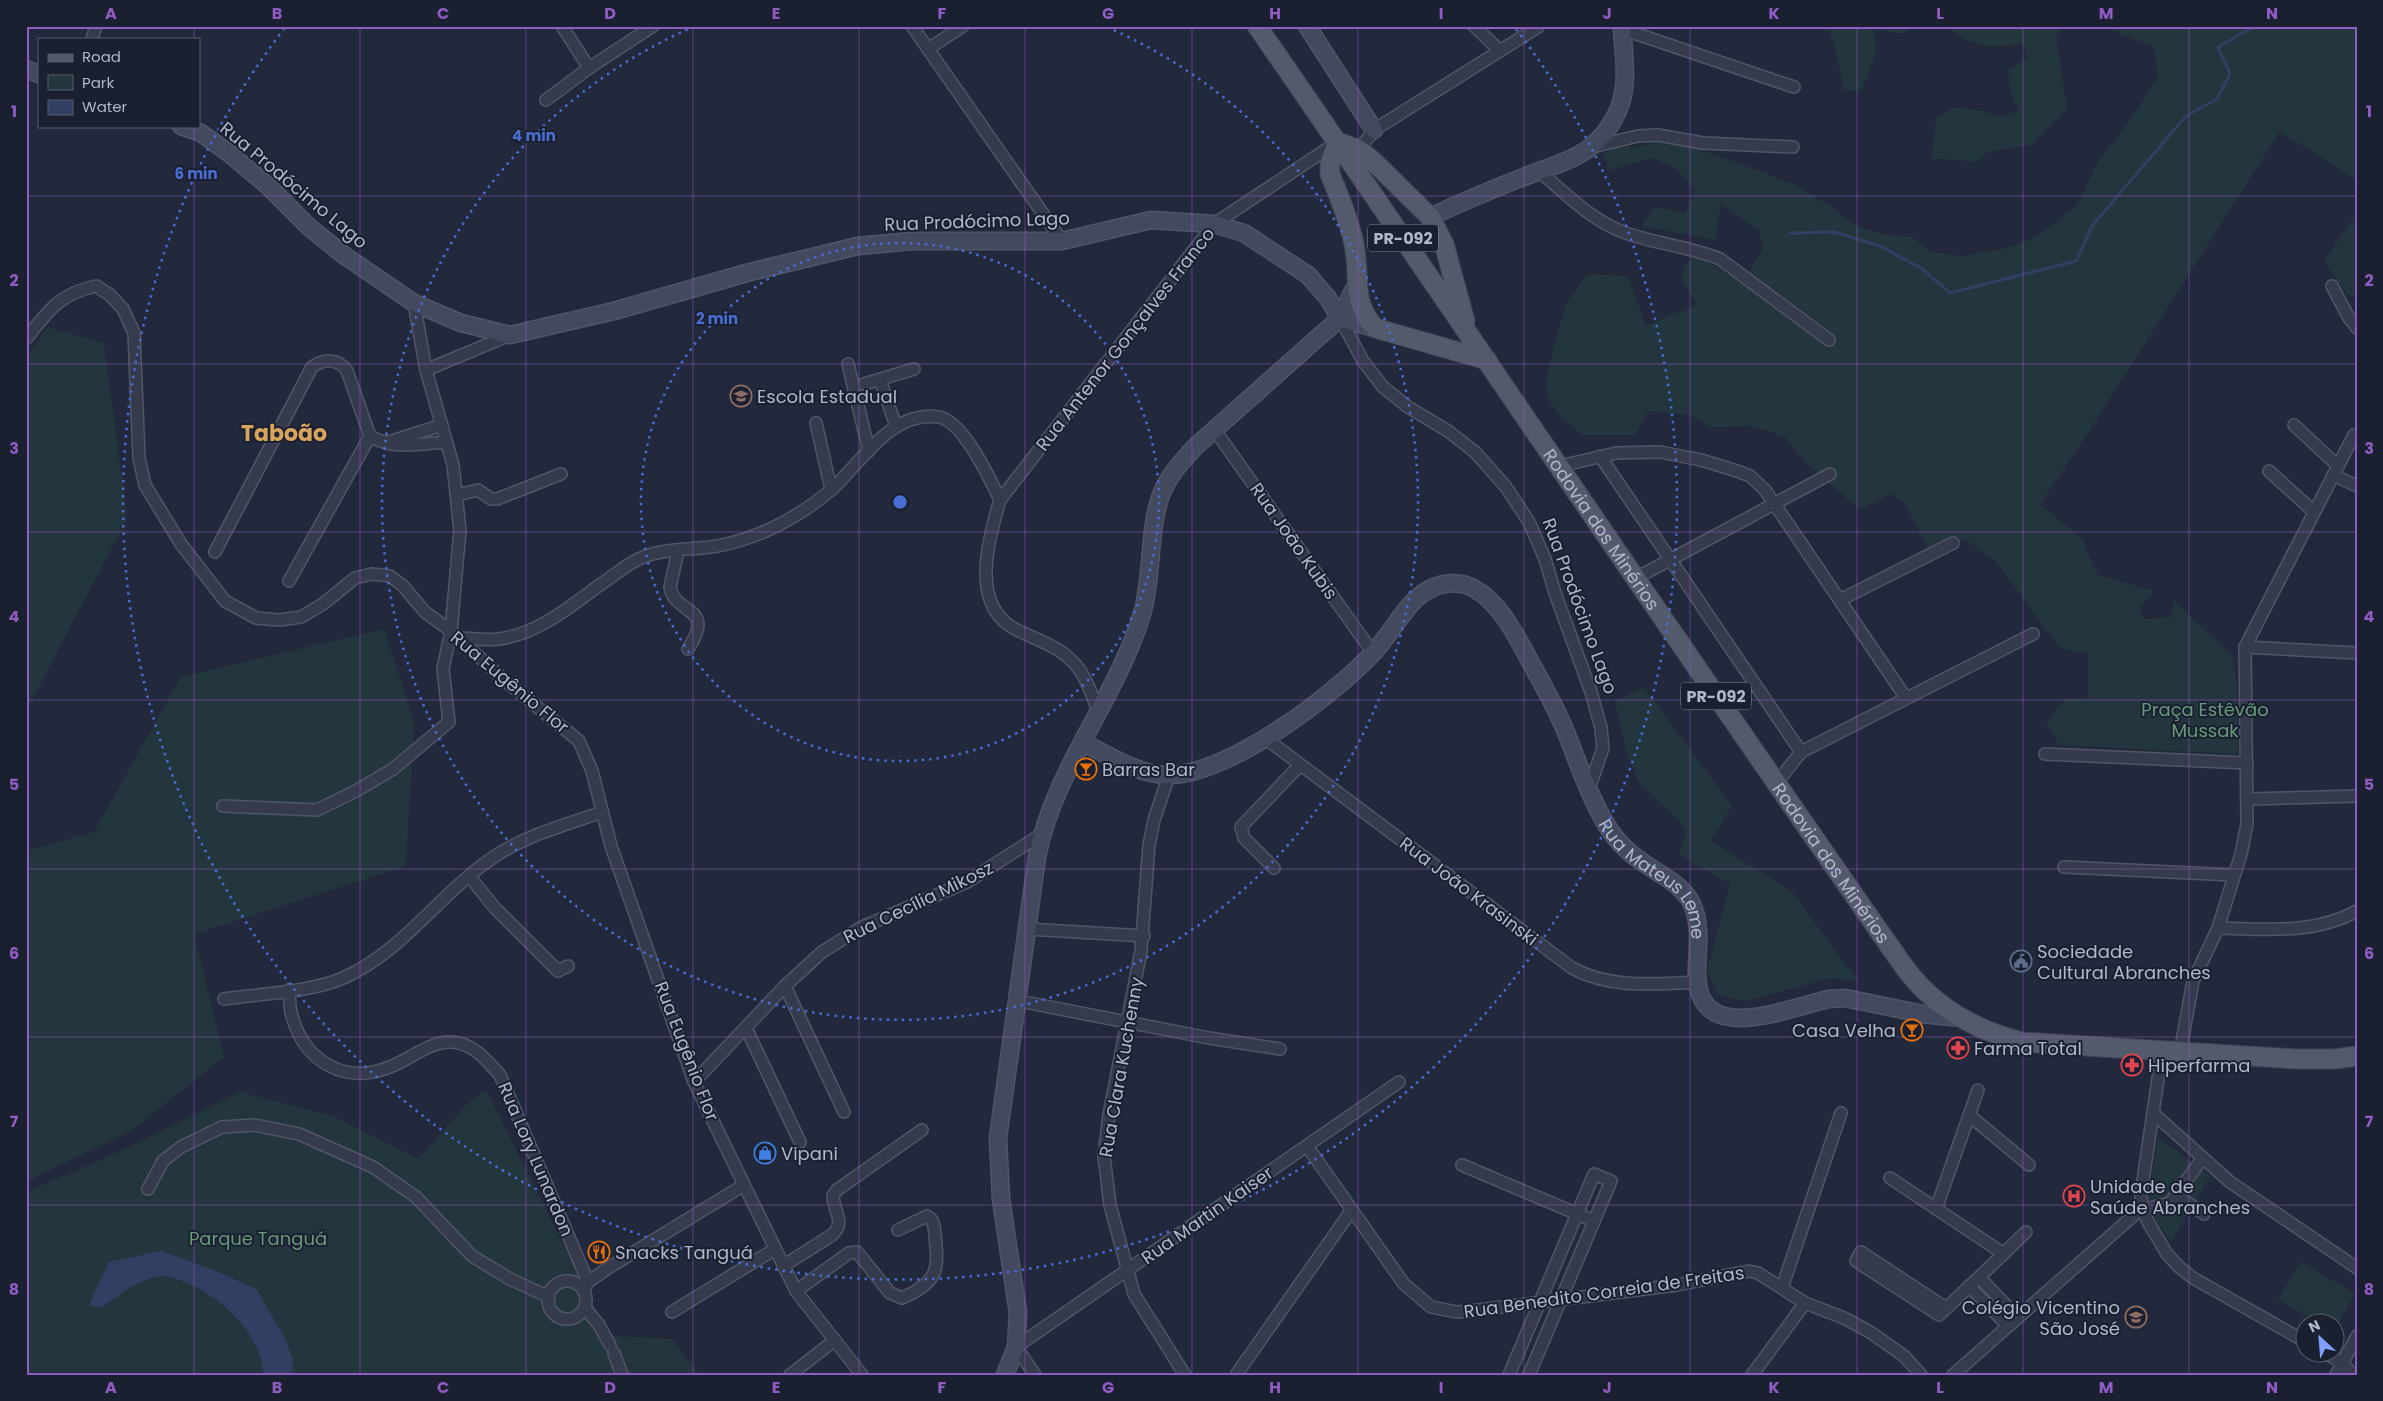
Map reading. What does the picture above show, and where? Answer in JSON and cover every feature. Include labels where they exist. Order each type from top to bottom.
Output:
[{"type":"main road","name":"Rodovia dos Minérios","points":[[1257,26],[1776,784],[1914,980],[1942,1006],[1960,1018]]},
{"type":"main road","points":[[1312,28],[1374,130]]},
{"type":"main road","points":[[1430,217],[1480,194],[1565,161],[1588,148],[1610,125],[1622,98],[1624,72],[1622,28]]},
{"type":"main road","points":[[26,69],[38,74]]},
{"type":"main road","name":"Rua Prodócimo Lago","points":[[186,128],[201,134],[230,154],[268,186],[309,227],[345,256],[414,303],[461,323],[510,335],[614,311],[750,272],[858,246],[912,241],[1062,241],[1151,220],[1214,224],[1244,233],[1299,268],[1317,284],[1340,318]]},
{"type":"main road","points":[[1375,328],[1361,308],[1354,242],[1330,174],[1330,163],[1338,142],[1359,150],[1430,217],[1444,244],[1469,334]]},
{"type":"main road","points":[[1005,1375],[1016,1348],[1018,1313],[1001,1199],[997,1157],[1000,1121],[1042,834],[1052,803],[1126,658],[1142,613],[1147,592],[1161,496],[1175,469],[1214,429],[1340,318],[1357,283]]},
{"type":"main road","points":[[1340,318],[1487,360]]},
{"type":"main road","name":"Rua Mateus Leme","points":[[1084,743],[1132,767],[1169,775],[1214,763],[1265,738],[1351,675],[1373,652],[1411,604],[1431,588],[1455,583],[1475,588],[1498,610],[1518,640],[1556,710],[1601,814],[1616,839],[1638,860],[1677,886],[1692,904],[1698,931],[1696,982],[1701,998],[1709,1008],[1729,1018],[1751,1018],[1829,999],[1845,998],[1923,1014],[1960,1018],[2000,1037],[2022,1042],[2171,1053],[2315,1060],[2357,1056]]},
{"type":"street","points":[[92,38],[96,26]]},
{"type":"street","points":[[562,26],[589,68]]},
{"type":"street","points":[[546,100],[589,68],[653,26]]},
{"type":"street","points":[[912,26],[1062,241]]},
{"type":"street","points":[[928,49],[963,26]]},
{"type":"street","points":[[1474,26],[1500,51]]},
{"type":"street","points":[[1359,150],[1374,130],[1538,27]]},
{"type":"street","points":[[1622,28],[1794,87]]},
{"type":"street","points":[[1588,148],[1638,136],[1658,135],[1702,143],[1794,147]]},
{"type":"street","name":"Rua Antenor Gonçalves Franco","points":[[1000,500],[1214,224],[1338,142]]},
{"type":"street","points":[[1539,171],[1607,225],[1640,237],[1702,251],[1720,259],[1829,340]]},
{"type":"street","name":"Rua Eugênio Flor","points":[[26,339],[54,304],[79,290],[96,286],[110,295],[123,309],[134,333],[139,458],[145,486],[181,544],[225,601],[256,618],[279,620],[301,617],[323,604],[355,578],[372,574],[390,576],[403,586],[426,612],[578,741],[592,771],[611,846],[694,1082],[796,1291],[862,1375]]},
{"type":"street","points":[[2332,286],[2349,318],[2357,328]]},
{"type":"street","points":[[223,806],[316,810],[356,791],[393,769],[449,722],[443,669],[454,634],[460,530],[457,495],[442,425],[426,370],[414,303]]},
{"type":"street","name":"Rua Prodócimo Lago","points":[[1340,318],[1363,361],[1383,387],[1408,407],[1448,431],[1475,452],[1506,487],[1529,522],[1545,559],[1555,593],[1591,692],[1601,728],[1603,748],[1590,789]]},
{"type":"street","points":[[426,370],[510,335]]},
{"type":"street","points":[[215,552],[312,367],[320,362],[331,361],[342,364],[348,371],[370,436],[379,442],[389,442],[404,446],[413,439],[442,425]]},
{"type":"street","points":[[848,364],[869,451]]},
{"type":"street","points":[[864,384],[914,369]]},
{"type":"street","points":[[880,380],[896,426]]},
{"type":"street","points":[[454,634],[499,639],[528,630],[558,616],[645,556],[719,546],[767,530],[807,508],[831,489],[896,426],[917,416],[940,416],[956,428],[987,473],[1000,500],[990,534],[986,574],[988,599],[1000,619],[1008,626],[1052,646],[1072,660],[1084,676],[1099,712]]},
{"type":"street","points":[[816,423],[831,489]]},
{"type":"street","points":[[2294,425],[2335,471],[2357,486]]},
{"type":"street","name":"Rua João Kubis","points":[[1214,429],[1373,652]]},
{"type":"street","points":[[2296,1336],[2192,1278],[2179,1267],[2157,1239],[2142,1208],[2143,1176],[2154,1114],[2171,1053],[2193,981],[2218,928],[2244,839],[2247,798],[2245,647],[2354,435]]},
{"type":"street","points":[[289,581],[370,436]]},
{"type":"street","points":[[413,439],[446,442]]},
{"type":"street","points":[[1560,466],[1600,456],[1647,450],[1701,460],[1750,476],[1759,482],[1906,698]]},
{"type":"street","points":[[1600,456],[1801,752]]},
{"type":"street","points":[[2269,470],[2314,512]]},
{"type":"street","points":[[457,495],[478,490],[491,499],[497,499],[561,474]]},
{"type":"street","points":[[1636,578],[1830,474]]},
{"type":"street","points":[[1840,600],[1953,543]]},
{"type":"street","points":[[678,551],[670,587],[671,592],[694,614],[698,625],[698,633],[688,648]]},
{"type":"street","points":[[1776,784],[1801,752],[2033,634]]},
{"type":"street","points":[[2245,647],[2357,653]]},
{"type":"street","name":"Rua João Krasinski","points":[[1265,738],[1578,971],[1618,983],[1662,984],[1696,982]]},
{"type":"street","points":[[2045,754],[2246,763]]},
{"type":"street","points":[[1274,868],[1244,838],[1241,828],[1300,765]]},
{"type":"street","name":"Rua Clara Kuchenny","points":[[1169,775],[1156,813],[1148,845],[1144,936],[1109,1115],[1104,1156],[1106,1188],[1126,1271],[1138,1305],[1185,1375]]},
{"type":"street","points":[[2247,798],[2357,796]]},
{"type":"street","points":[[224,999],[321,986],[342,979],[362,969],[381,956],[500,853],[546,832],[602,812]]},
{"type":"street","name":"Rua Cecília Mikosz","points":[[694,1082],[785,986],[822,952],[850,933],[967,882],[1042,834]]},
{"type":"street","points":[[2064,867],[2234,875]]},
{"type":"street","points":[[470,877],[494,907],[558,971],[568,966]]},
{"type":"street","points":[[2218,928],[2297,930],[2314,928],[2357,911]]},
{"type":"street","points":[[1028,929],[1144,936]]},
{"type":"street","points":[[785,986],[844,1112]]},
{"type":"street","name":"Rua Lory Lunardon","points":[[289,990],[291,1015],[299,1035],[318,1059],[340,1072],[364,1075],[391,1067],[434,1045],[448,1042],[461,1044],[481,1053],[500,1075],[586,1286]]},
{"type":"street","points":[[1019,1001],[1127,1023],[1280,1049]]},
{"type":"street","points":[[746,1028],[800,1142]]},
{"type":"street","name":"Rua Martin Kaiser","points":[[1016,1348],[1399,1082]]},
{"type":"street","points":[[1936,1209],[1978,1090]]},
{"type":"street","points":[[1782,1288],[1841,1113]]},
{"type":"street","points":[[2154,1114],[2202,1159],[2230,1182],[2357,1268]]},
{"type":"street","points":[[1969,1115],[2028,1165]]},
{"type":"street","points":[[148,1189],[163,1161],[181,1147],[222,1128],[255,1125],[299,1134],[373,1167],[416,1197],[472,1256],[548,1297],[553,1312],[562,1318],[573,1318],[585,1308]]},
{"type":"street","points":[[783,1266],[832,1236],[839,1229],[840,1223],[833,1196],[837,1190],[922,1130]]},
{"type":"street","name":"Rua Benedito Correia de Freitas","points":[[1307,1146],[1398,1277],[1431,1307],[1457,1312],[1686,1284],[1749,1271],[1758,1272],[1805,1303],[1844,1318],[1870,1332],[1904,1356],[1921,1375]]},
{"type":"street","points":[[1953,1375],[2142,1208],[2170,1203],[2202,1159]]},
{"type":"street","points":[[1462,1165],[1594,1221]]},
{"type":"street","points":[[1510,1375],[1594,1174],[1611,1181],[1529,1375]]},
{"type":"street","points":[[1890,1178],[2004,1254]]},
{"type":"street","points":[[586,1286],[744,1185]]},
{"type":"street","points":[[2176,1195],[2204,1214]]},
{"type":"street","points":[[1236,1375],[1351,1211]]},
{"type":"street","points":[[796,1291],[848,1253],[857,1252],[890,1293],[902,1298],[917,1292],[931,1279],[936,1269],[934,1226],[932,1220],[927,1216],[898,1230]]},
{"type":"street","points":[[1946,1308],[1861,1252],[1856,1261],[1939,1315],[2026,1232]]},
{"type":"street","points":[[672,1312],[775,1249]]},
{"type":"street","points":[[1979,1277],[2018,1318]]},
{"type":"street","points":[[548,1297],[555,1286],[563,1282],[574,1282],[586,1286]]},
{"type":"street","points":[[586,1286],[585,1308],[599,1325],[612,1349],[622,1375]]},
{"type":"street","points":[[1969,1286],[2008,1326]]},
{"type":"street","points":[[1752,1375],[1805,1303]]},
{"type":"street","points":[[2346,1354],[2357,1336]]},
{"type":"street","points":[[790,1375],[835,1340]]},
{"type":"street","points":[[1016,1348],[1035,1375]]},
{"type":"street","points":[[2343,1364],[2353,1375]]},
{"type":"green space","points":[[1818,26],[1913,26],[1903,34],[1873,29],[1876,53],[1861,92],[1843,89],[1836,49],[1829,32]]},
{"type":"green space","points":[[1949,26],[2066,26],[2056,36],[2067,108],[2031,145],[1987,152],[1977,162],[1932,158],[1936,117],[1954,108],[1984,111],[1998,117],[2019,111],[2010,91],[2008,69],[2027,59],[2023,43],[1993,46],[1974,43],[1957,34]]},
{"type":"green space","name":"Praça Estêvão Mussak","points":[[2102,26],[2357,26],[2357,181],[2280,131],[2090,430],[2040,504],[2082,539],[2098,575],[2154,591],[2140,608],[2144,619],[2172,617],[2174,600],[2232,657],[2237,683],[2238,754],[2059,745],[2046,723],[2065,699],[2088,697],[2088,654],[2060,648],[1994,559],[1967,541],[1955,537],[1929,550],[1904,502],[1891,494],[1860,510],[1804,461],[1784,436],[1752,426],[1709,427],[1690,415],[1648,411],[1635,435],[1582,435],[1557,412],[1547,394],[1546,387],[1550,363],[1564,310],[1569,299],[1587,274],[1628,276],[1646,326],[1697,305],[1681,278],[1685,266],[1695,254],[1742,283],[1763,249],[1759,231],[1721,203],[1715,240],[1642,226],[1654,207],[1685,213],[1695,191],[1677,169],[1652,158],[1610,170],[1602,153],[1618,147],[1641,147],[1658,140],[1680,142],[1794,184],[1836,210],[1854,225],[1882,234],[1912,237],[1931,252],[1963,256],[2002,249],[2033,239],[2077,206],[2098,162],[2135,113],[2158,77],[2154,47]]},
{"type":"green space","points":[[2357,213],[2357,296],[2347,295],[2324,261]]},
{"type":"green space","points":[[47,327],[104,343],[127,518],[26,712],[26,360]]},
{"type":"green space","points":[[384,629],[414,721],[406,866],[194,934],[224,1057],[131,1131],[26,1182],[26,851],[94,832],[181,677]]},
{"type":"green space","points":[[1644,687],[1732,806],[1711,840],[1793,893],[1857,980],[1831,978],[1745,1001],[1718,995],[1707,970],[1730,884],[1679,855],[1687,829],[1638,781],[1625,747],[1615,701]]},
{"type":"green space","name":"Parque Tanguá","points":[[486,1090],[609,1336],[672,1339],[699,1375],[26,1375],[26,1192],[121,1151],[240,1092],[333,1116],[419,1159],[465,1106]]},
{"type":"green space","points":[[2158,1137],[2210,1176],[2171,1242],[2147,1208]]},
{"type":"green space","points":[[2301,1262],[2355,1294],[2343,1314],[2303,1314],[2278,1299]]},
{"type":"water","points":[[161,1251],[216,1271],[256,1289],[286,1340],[293,1361],[292,1375],[263,1375],[261,1359],[255,1343],[234,1315],[206,1293],[176,1279],[164,1276],[153,1277],[129,1288],[101,1308],[89,1305],[109,1262]]},
{"type":"waterway","points":[[1790,233],[1834,232],[1880,246],[1921,268],[1950,293],[2076,261],[2092,226],[2186,116],[2217,99],[2230,74],[2218,47],[2255,26]]},
{"type":"place","name":"Escola Estadual","points":[[741,396]]},
{"type":"place","name":"Barras Bar","points":[[1086,769]]},
{"type":"place","name":"Sociedade Cultural Abranches","points":[[2021,961]]},
{"type":"place","name":"Casa Velha","points":[[1912,1030]]},
{"type":"place","name":"Farma Total","points":[[1958,1048]]},
{"type":"place","name":"Hiperfarma","points":[[2132,1065]]},
{"type":"place","name":"Vipani","points":[[765,1153]]},
{"type":"place","name":"Unidade de Saúde Abranches","points":[[2074,1196]]},
{"type":"place","name":"Snacks Tanguá","points":[[599,1252]]},
{"type":"place","name":"Colégio Vicentino São José","points":[[2136,1317]]},
{"type":"district","name":"Taboão","points":[[284,433]]}]
